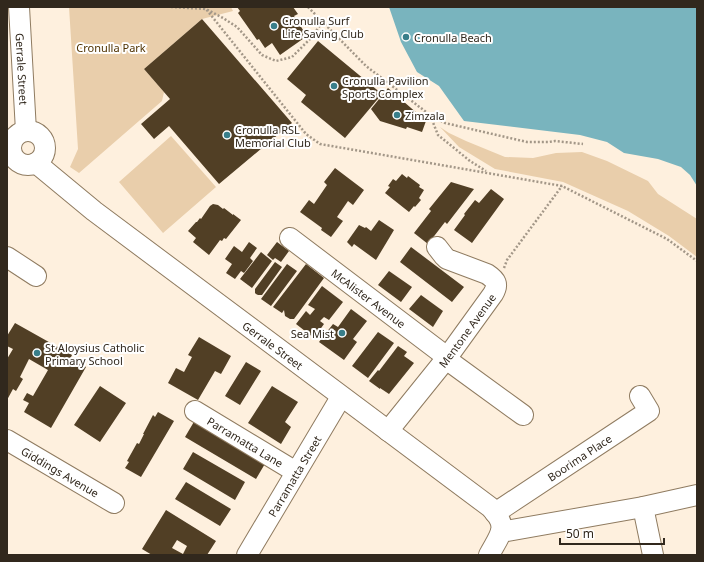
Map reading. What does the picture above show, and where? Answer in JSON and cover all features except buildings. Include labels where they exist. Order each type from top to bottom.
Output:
[{"type":"street","name":"Gerrale Street","points":[[19,7],[26,131]]},
{"type":"street","points":[[26,131],[36,133],[45,144],[44,155],[40,160],[31,165],[20,164],[9,152],[11,142],[17,134],[26,131]]},
{"type":"street","name":"Gerrale Street","points":[[36,163],[75,196],[484,503],[495,513]]},
{"type":"street","name":"McAlister Avenue","points":[[290,238],[523,415]]},
{"type":"street","name":"Mentone Avenue","points":[[388,431],[446,358],[496,289],[495,281],[492,277],[448,259],[437,247]]},
{"type":"street","points":[[7,257],[36,276]]},
{"type":"street","name":"Parramatta Street","points":[[247,555],[341,396]]},
{"type":"street","name":"Boorima Place","points":[[495,513],[649,411],[640,396]]},
{"type":"street","name":"Parramatta Lane","points":[[195,411],[296,472]]},
{"type":"street","name":"Giddings Avenue","points":[[7,440],[114,503]]},
{"type":"street","points":[[501,532],[643,507],[697,495]]},
{"type":"street","points":[[643,507],[653,555]]},
{"type":"street","points":[[489,555],[501,532],[501,523],[495,513]]},
{"type":"path","points":[[171,7],[205,8],[237,27],[262,55],[276,61],[292,57],[312,37],[323,21]]},
{"type":"path","points":[[308,7],[366,66],[430,115],[445,123],[527,142],[555,141],[583,144]]},
{"type":"path","points":[[205,8],[306,134],[320,144],[562,186],[667,239],[697,261]]},
{"type":"path","points":[[430,115],[438,135],[470,161],[488,172]]},
{"type":"path","points":[[496,285],[507,260],[562,186]]},
{"type":"green space","name":"Cronulla Park","points":[[69,7],[231,7],[233,11],[202,19],[144,69],[164,92],[162,101],[79,173],[70,167],[78,149]]},
{"type":"green space","points":[[440,127],[466,141],[505,157],[533,158],[556,153],[582,152],[607,161],[648,181],[658,194],[697,219],[697,257],[669,236],[628,211],[563,182],[495,169],[459,147]]},
{"type":"green space","points":[[171,136],[216,187],[163,233],[119,182]]},
{"type":"water","points":[[389,7],[697,7],[697,186],[690,175],[681,167],[658,159],[624,153],[607,142],[580,135],[464,121],[439,86],[417,72],[401,42]]},
{"type":"place","name":"Cronulla Surf Life Saving Club","points":[[274,26]]},
{"type":"place","name":"Cronulla Beach","points":[[406,37]]},
{"type":"place","name":"Cronulla Pavilion Sports Complex","points":[[334,86]]},
{"type":"place","name":"Zimzala","points":[[397,115]]},
{"type":"place","name":"Cronulla RSL Memorial Club","points":[[227,135]]},
{"type":"place","name":"Sea Mist","points":[[342,333]]},
{"type":"place","name":"St Aloysius Catholic Primary School","points":[[37,353]]}]
